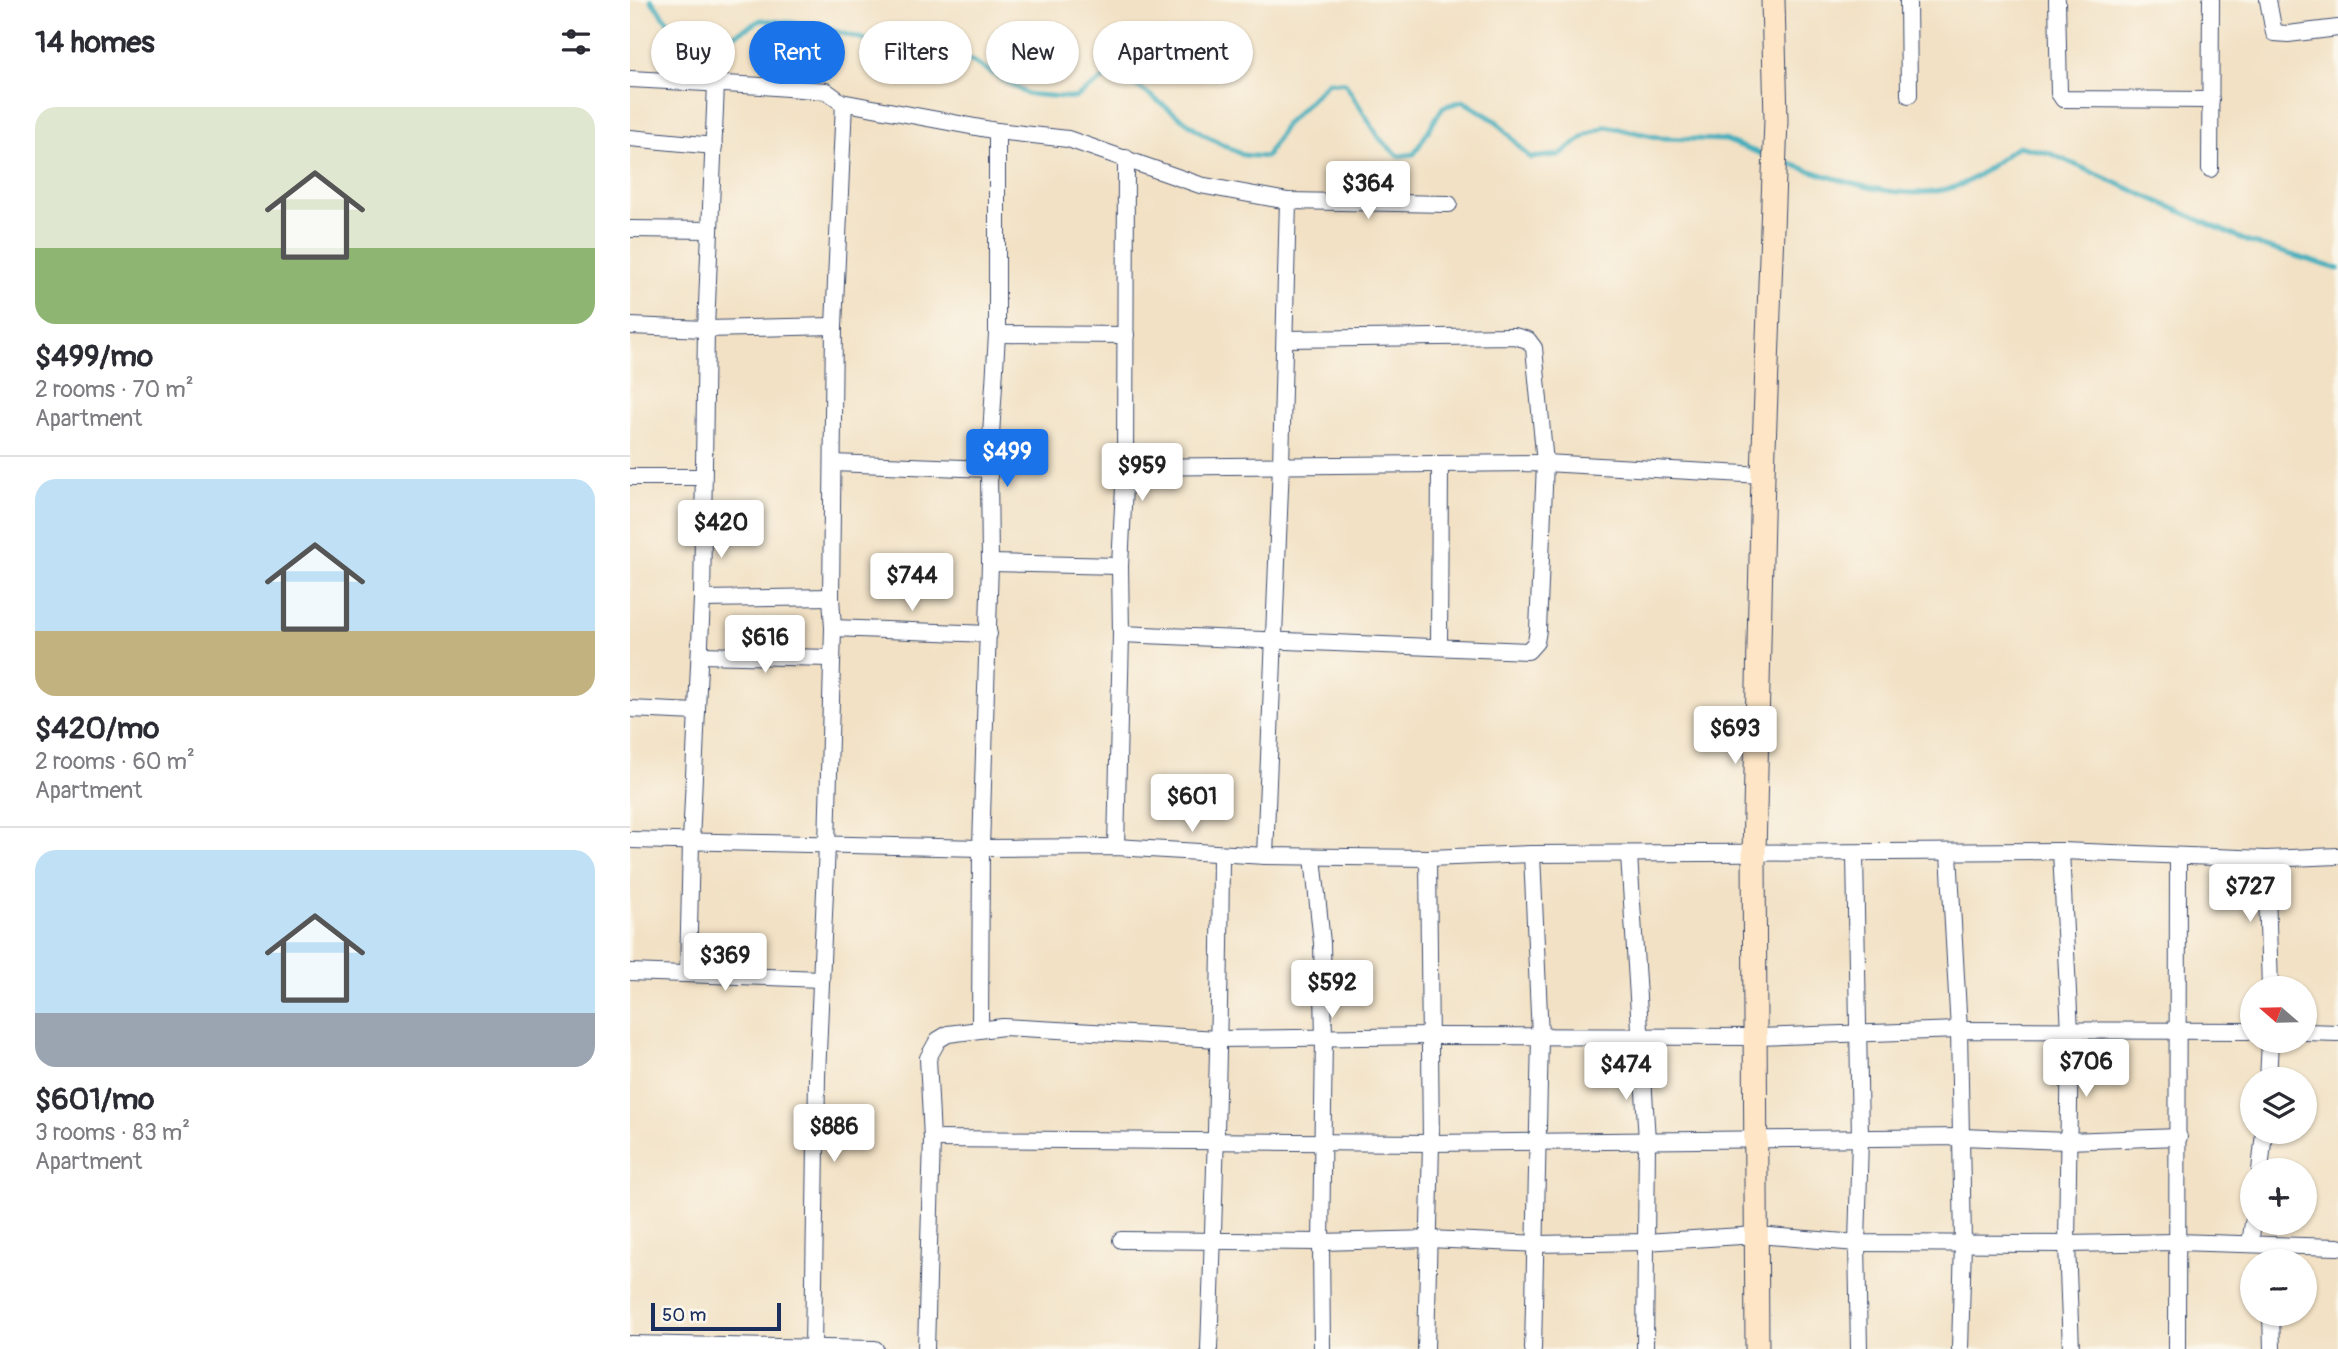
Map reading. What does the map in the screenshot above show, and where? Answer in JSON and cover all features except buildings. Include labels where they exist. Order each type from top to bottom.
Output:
[{"type":"street","points":[[1757,1349],[1758,1138],[1754,854],[1763,475],[1776,120],[1773,0]]},
{"type":"street","points":[[1908,0],[1909,95]]},
{"type":"street","points":[[2057,0],[2059,93],[2063,99],[2211,100]]},
{"type":"street","points":[[2210,169],[2211,0]]},
{"type":"street","points":[[2268,0],[2274,33],[2338,28]]},
{"type":"street","points":[[630,79],[651,80]]},
{"type":"street","points":[[688,973],[691,842],[701,655],[702,477],[716,84],[826,92],[844,103],[834,326],[831,597],[833,628],[817,1076],[813,1348]]},
{"type":"street","points":[[841,102],[997,131],[1068,139],[1200,184],[1288,201],[1449,204]]},
{"type":"street","points":[[980,1029],[981,848],[989,634],[989,469],[997,334],[997,131]]},
{"type":"street","points":[[630,138],[714,146]]},
{"type":"street","points":[[1116,847],[1120,566],[1125,467],[1126,158]]},
{"type":"street","points":[[1265,856],[1281,464],[1288,201]]},
{"type":"street","points":[[630,229],[710,230]]},
{"type":"street","points":[[630,326],[706,329],[834,326]]},
{"type":"street","points":[[997,334],[1126,335]]},
{"type":"street","points":[[1121,634],[1528,651],[1536,642],[1545,463],[1534,348],[1528,340],[1514,336],[1285,339]]},
{"type":"street","points":[[833,463],[989,469]]},
{"type":"street","points":[[1125,467],[1545,463],[1763,475]]},
{"type":"street","points":[[1439,647],[1440,464]]},
{"type":"street","points":[[630,477],[702,477]]},
{"type":"street","points":[[990,563],[1120,566]]},
{"type":"street","points":[[702,599],[831,597]]},
{"type":"street","points":[[833,628],[989,634]]},
{"type":"street","points":[[701,655],[831,658]]},
{"type":"street","points":[[630,709],[697,712]]},
{"type":"street","points":[[630,840],[981,848],[1116,847],[1265,856],[1427,859],[1532,854],[2061,851],[2266,859],[2338,856]]},
{"type":"street","points":[[2061,851],[2070,1032],[2067,1244],[2071,1349]]},
{"type":"street","points":[[1949,853],[1959,1030],[1963,1243],[1960,1349]]},
{"type":"street","points":[[1209,1349],[1219,1039],[1221,854]]},
{"type":"street","points":[[1532,854],[1540,1037],[1533,1349]]},
{"type":"street","points":[[1855,854],[1860,1138],[1857,1244],[1859,1349]]},
{"type":"street","points":[[1629,855],[1647,1140],[1645,1349]]},
{"type":"street","points":[[1313,857],[1322,943],[1324,1039],[1322,1349]]},
{"type":"street","points":[[2176,1349],[2179,1137],[2178,857]]},
{"type":"street","points":[[1426,1349],[1431,1143],[1427,859]]},
{"type":"street","points":[[2266,859],[2270,976]]},
{"type":"street","points":[[630,972],[821,979]]},
{"type":"street","points":[[926,1349],[932,1139],[928,1058],[938,1040],[948,1034],[1003,1027],[1219,1039],[1640,1035],[1757,1037],[1959,1030],[2240,1031]]},
{"type":"street","points":[[2317,1032],[2338,1032]]},
{"type":"street","points":[[932,1139],[1431,1143],[1961,1137],[2067,1141],[2179,1137]]},
{"type":"street","points":[[2250,1244],[2251,1235]]},
{"type":"street","points":[[1121,1240],[1321,1242],[1429,1239],[1536,1244],[1757,1236],[1857,1244],[2176,1242],[2338,1247]]},
{"type":"street","points":[[2271,1326],[2272,1349]]},
{"type":"street","points":[[630,1344],[700,1348],[875,1349]]},
{"type":"waterway","points":[[651,0],[668,22],[701,41],[729,38],[761,20],[810,24],[863,39],[899,54],[928,50],[967,58],[1027,94],[1075,98],[1109,75],[1133,83],[1203,134],[1243,155],[1266,157],[1285,125],[1328,82],[1345,83],[1380,139],[1398,156],[1414,154],[1443,107],[1463,101],[1496,121],[1530,158],[1559,155],[1587,135],[1607,126],[1661,138],[1725,140],[1769,157]]},
{"type":"waterway","points":[[1781,161],[1870,188],[1917,193],[1939,191],[1967,182],[2018,146],[2049,153],[2249,242],[2338,269]]}]
